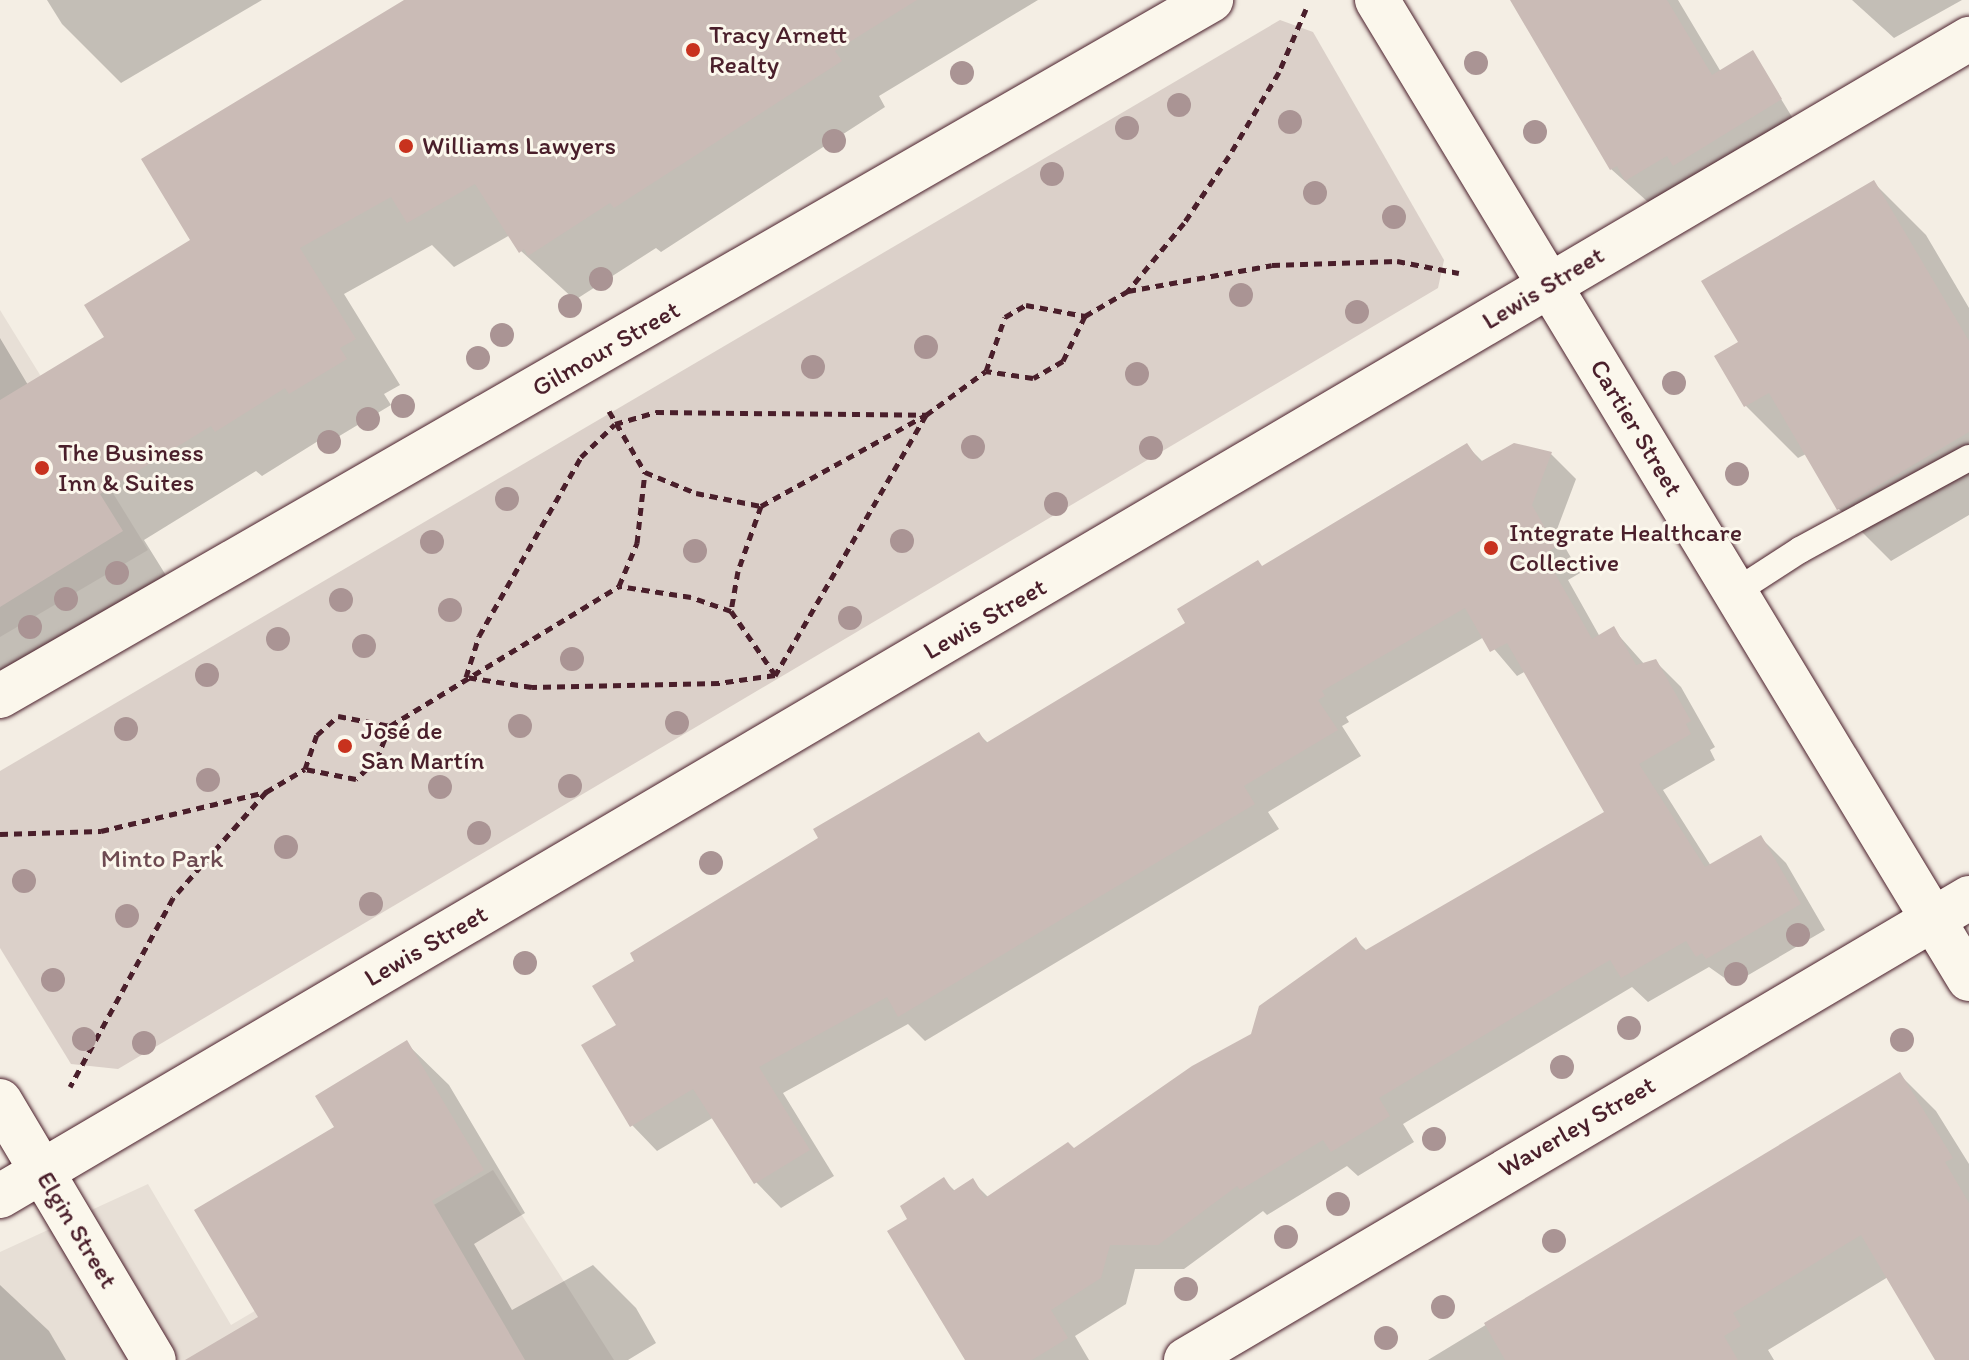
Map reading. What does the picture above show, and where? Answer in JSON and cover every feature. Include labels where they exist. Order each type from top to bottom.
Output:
[{"type":"street","name":"Gilmour Street","points":[[0,696],[1211,0]]},
{"type":"street","name":"Cartier Street","points":[[1377,0],[1735,592],[1951,909],[1969,979]]},
{"type":"street","name":"Lewis Street","points":[[0,1196],[1969,39]]},
{"type":"street","name":"Waverley Street","points":[[1186,1360],[1951,909]]},
{"type":"street","name":"Elgin Street","points":[[0,1101],[154,1360]]},
{"type":"lane","points":[[1735,592],[1800,550],[1969,458]]},
{"type":"path","points":[[1128,291],[1184,223],[1229,156],[1279,72],[1306,9]]},
{"type":"path","points":[[986,371],[1045,376],[1063,361],[1085,316],[1128,291],[1272,265],[1397,261],[1460,273]]},
{"type":"path","points":[[581,363],[645,472],[696,493],[761,506],[926,415],[986,371],[999,328],[1015,309],[1039,305],[1085,316]]},
{"type":"path","points":[[466,677],[479,636],[581,457],[615,424],[656,412],[926,415]]},
{"type":"path","points":[[775,675],[926,415]]},
{"type":"path","points":[[305,769],[356,779],[377,759],[390,726],[619,586],[637,543],[645,472]]},
{"type":"path","points":[[731,611],[738,571],[761,506]]},
{"type":"path","points":[[619,586],[691,597],[731,611],[807,723]]},
{"type":"path","points":[[466,677],[532,687],[719,683],[775,675]]},
{"type":"path","points":[[0,834],[101,831],[266,792],[305,769],[317,735],[338,716],[390,726]]},
{"type":"path","points":[[64,1099],[173,898],[266,792]]},
{"type":"shaded area","name":"The Business Inn & Suites","points":[[0,310],[148,550],[0,637]]},
{"type":"shaded area","points":[[493,1170],[614,1360],[0,1360],[0,1252],[148,1184],[231,1325]]},
{"type":"green space","name":"Minto Park","points":[[1280,20],[1313,32],[1444,260],[1438,288],[118,1069],[71,1064],[0,948],[0,771]]},
{"type":"building","points":[[404,0],[917,0],[835,51],[842,61],[614,208],[610,203],[528,256],[524,249],[519,253],[475,184],[407,223],[391,197],[300,248],[356,339],[340,348],[347,359],[289,394],[285,388],[215,432],[211,426],[100,494],[123,531],[0,607],[0,400],[104,337],[84,305],[190,240],[141,159]]},
{"type":"building","points":[[1510,0],[1667,0],[1712,75],[1753,50],[1782,99],[1673,166],[1667,156],[1625,181],[1617,166],[1610,170]]},
{"type":"building","points":[[1874,180],[1969,341],[1969,432],[1837,510],[1769,393],[1744,407],[1714,356],[1738,342],[1701,281]]},
{"type":"building","points":[[1467,443],[1480,462],[1514,443],[1552,452],[1532,505],[1556,547],[1544,554],[1592,639],[1614,626],[1636,665],[1656,659],[1691,721],[1686,724],[1691,734],[1639,764],[1705,867],[1761,835],[1801,904],[1706,959],[1702,953],[1696,957],[1686,941],[1621,978],[1610,960],[1379,1098],[1390,1116],[1331,1152],[1323,1140],[1240,1190],[1237,1186],[1158,1245],[1110,1245],[1101,1278],[1051,1310],[1068,1338],[1032,1360],[965,1360],[887,1231],[907,1219],[900,1206],[944,1177],[953,1191],[973,1178],[985,1198],[1068,1142],[1074,1148],[1192,1066],[1251,1034],[1259,1006],[1356,937],[1364,951],[1604,812],[1507,643],[1490,652],[1465,608],[1322,691],[1325,696],[1318,700],[1338,730],[1244,786],[1255,804],[898,1017],[887,997],[759,1067],[810,1150],[754,1184],[693,1089],[630,1127],[581,1045],[616,1025],[592,986],[634,961],[630,953],[818,838],[813,829],[979,732],[986,743],[1185,623],[1177,609],[1258,560],[1262,566]]},
{"type":"building","points":[[407,1040],[484,1170],[432,1201],[525,1360],[185,1360],[258,1317],[194,1210],[334,1127],[315,1096]]},
{"type":"building","points":[[1900,1072],[1953,1158],[1945,1162],[1969,1203],[1969,1360],[1935,1360],[1861,1235],[1733,1313],[1741,1326],[1724,1336],[1738,1360],[1505,1360],[1484,1323]]},
{"type":"place","name":"Tracy Arnett Realty","points":[[693,50]]},
{"type":"place","name":"Williams Lawyers","points":[[406,146]]},
{"type":"place","name":"The Business Inn & Suites","points":[[42,468]]},
{"type":"place","name":"Integrate Healthcare Collective","points":[[1491,548]]},
{"type":"place","name":"José de San Martín","points":[[345,746]]}]
